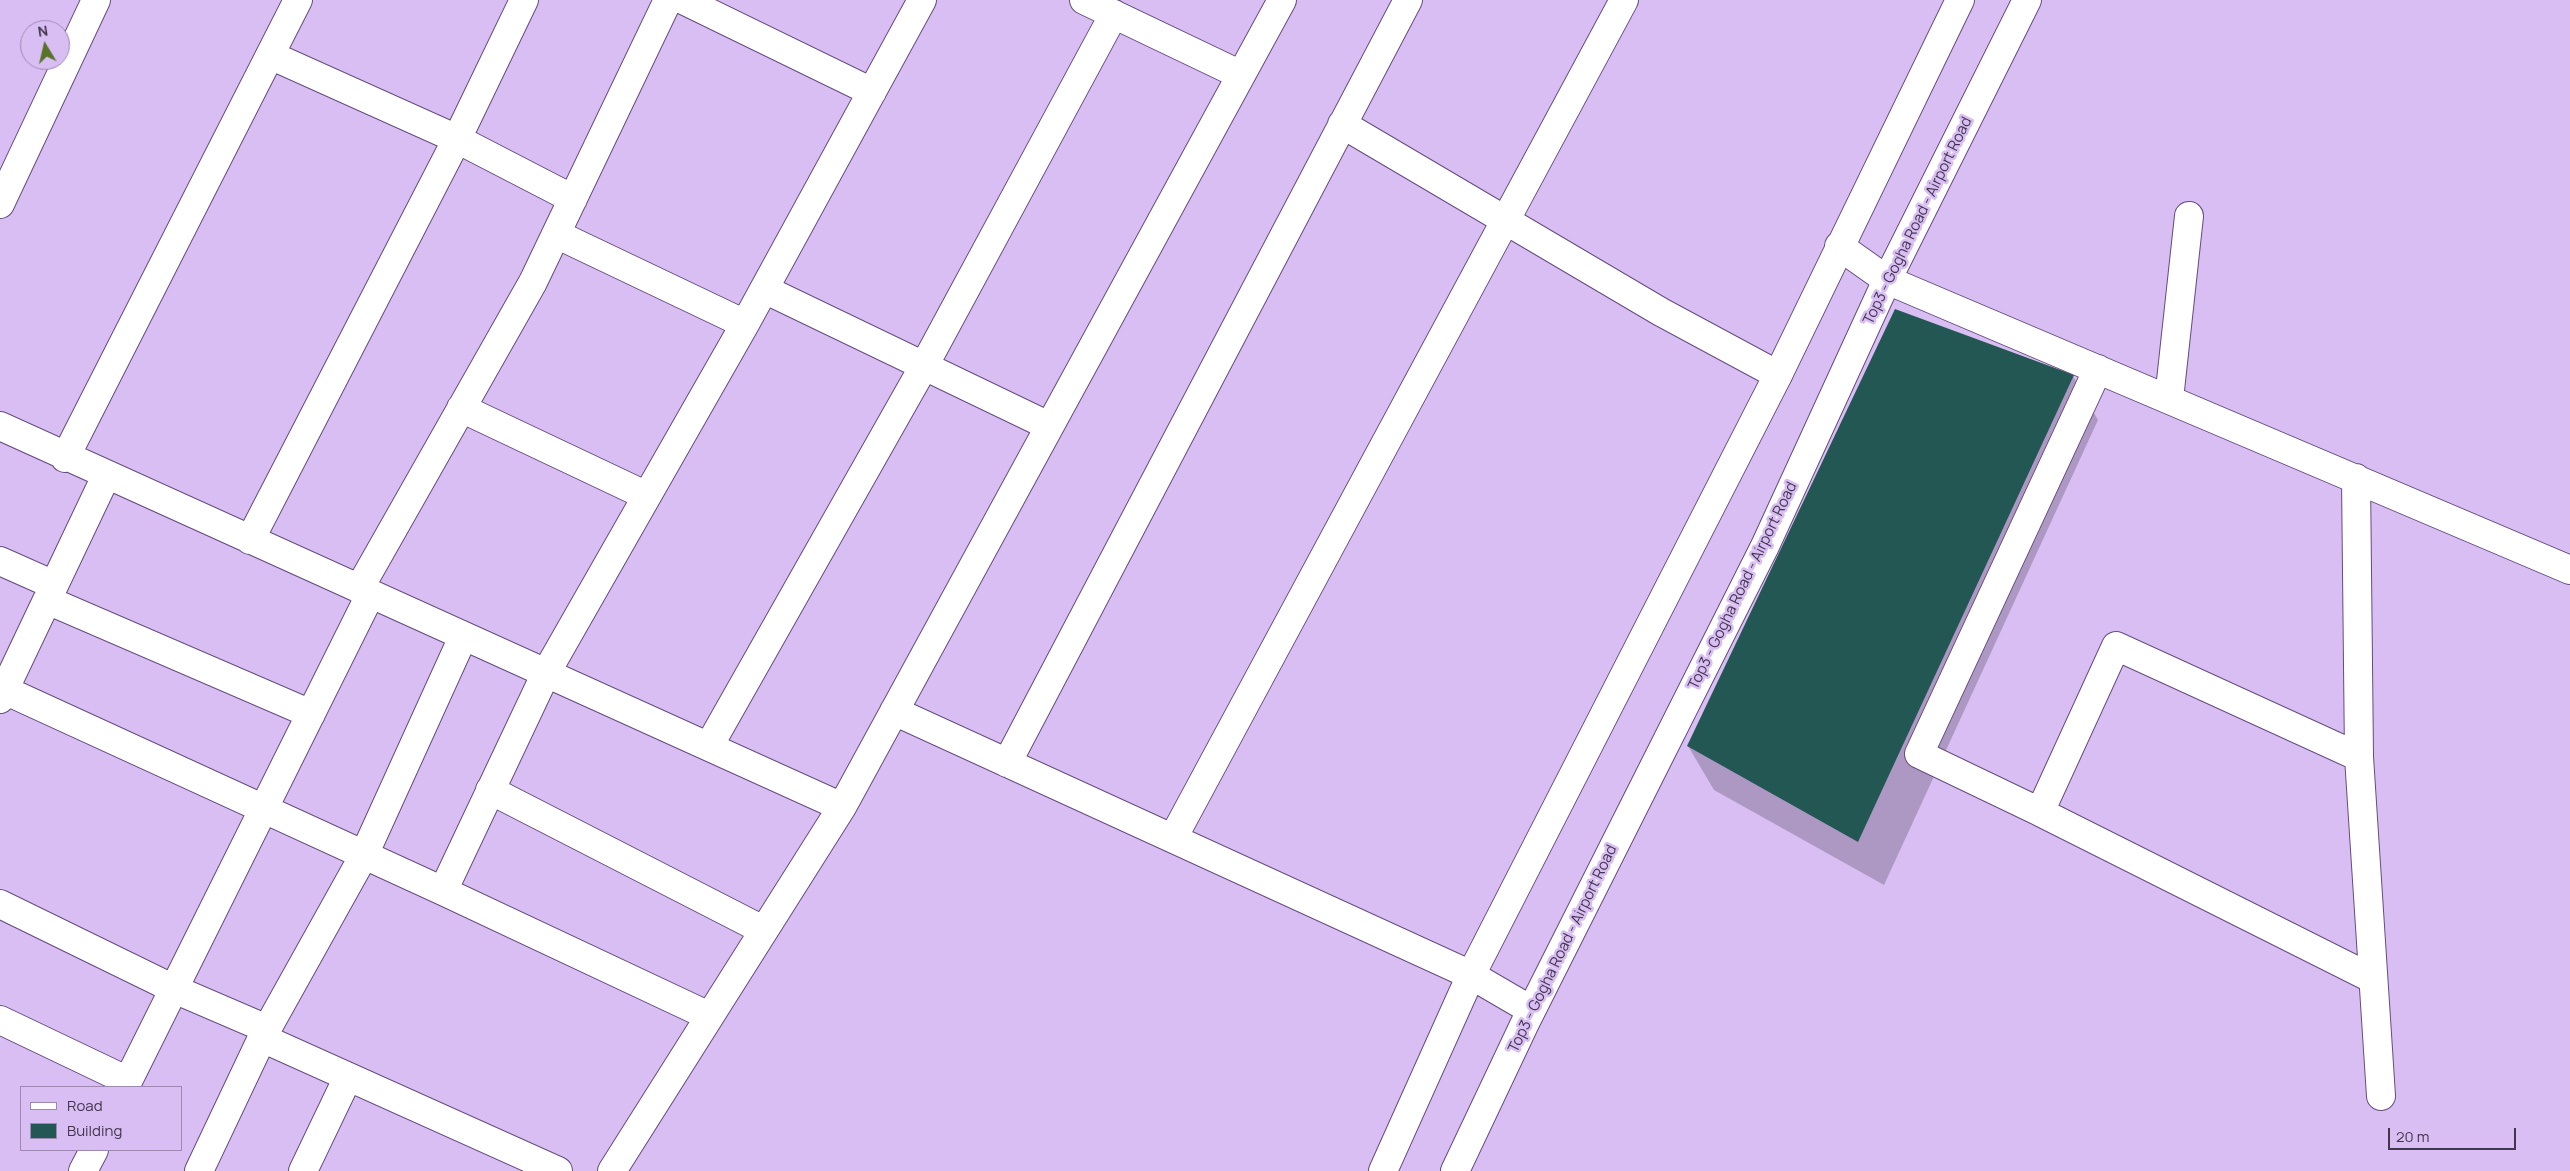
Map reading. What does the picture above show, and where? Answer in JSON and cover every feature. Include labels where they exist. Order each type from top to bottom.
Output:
[{"type":"street","points":[[0,204],[96,0]]},
{"type":"street","points":[[65,458],[298,0]]},
{"type":"street","points":[[250,540],[457,139],[524,0]]},
{"type":"street","points":[[0,1020],[126,1084],[310,714],[364,592],[461,408],[533,282],[668,0]]},
{"type":"street","points":[[683,0],[872,92]]},
{"type":"street","points":[[443,891],[546,673],[745,324],[922,0]]},
{"type":"street","points":[[612,1171],[842,806],[1282,0]]},
{"type":"street","points":[[1007,762],[1408,0]]},
{"type":"street","points":[[1173,838],[1624,0]]},
{"type":"street","points":[[1383,1171],[1471,975],[1778,375],[1960,0]]},
{"type":"street","name":"Top3 - Gogha Road - Airport Road","points":[[1455,1171],[1532,1010],[1765,546],[1888,280],[2027,0]]},
{"type":"street","points":[[709,746],[924,366],[1095,4],[1241,75]]},
{"type":"street","points":[[270,55],[457,139],[572,199]]},
{"type":"street","points":[[1342,124],[1661,312],[1778,375]]},
{"type":"street","points":[[2169,399],[2189,216]]},
{"type":"street","points":[[556,234],[745,324]]},
{"type":"street","points":[[1839,246],[1888,280],[2570,570]]},
{"type":"street","points":[[764,289],[1049,426]]},
{"type":"street","points":[[2098,369],[1919,754],[2040,812],[2373,979]]},
{"type":"street","points":[[461,408],[647,496]]},
{"type":"street","points":[[0,426],[65,458],[842,806]]},
{"type":"street","points":[[106,476],[1,692],[264,809],[709,1016]]},
{"type":"street","points":[[2356,478],[2359,757],[2381,1096]]},
{"type":"street","points":[[0,561],[50,593],[310,714]]},
{"type":"street","points":[[199,1171],[264,1033],[364,855],[463,637]]},
{"type":"street","points":[[2040,812],[2116,646],[2359,757]]},
{"type":"street","points":[[894,711],[1471,975],[1532,1010]]},
{"type":"street","points":[[490,790],[763,930]]},
{"type":"street","points":[[0,904],[348,1076],[558,1171]]},
{"type":"street","points":[[304,1171],[348,1076]]},
{"type":"street","points":[[83,1171],[93,1151]]},
{"type":"building","points":[[1895,309],[2074,375],[1858,842],[1687,746]]}]
